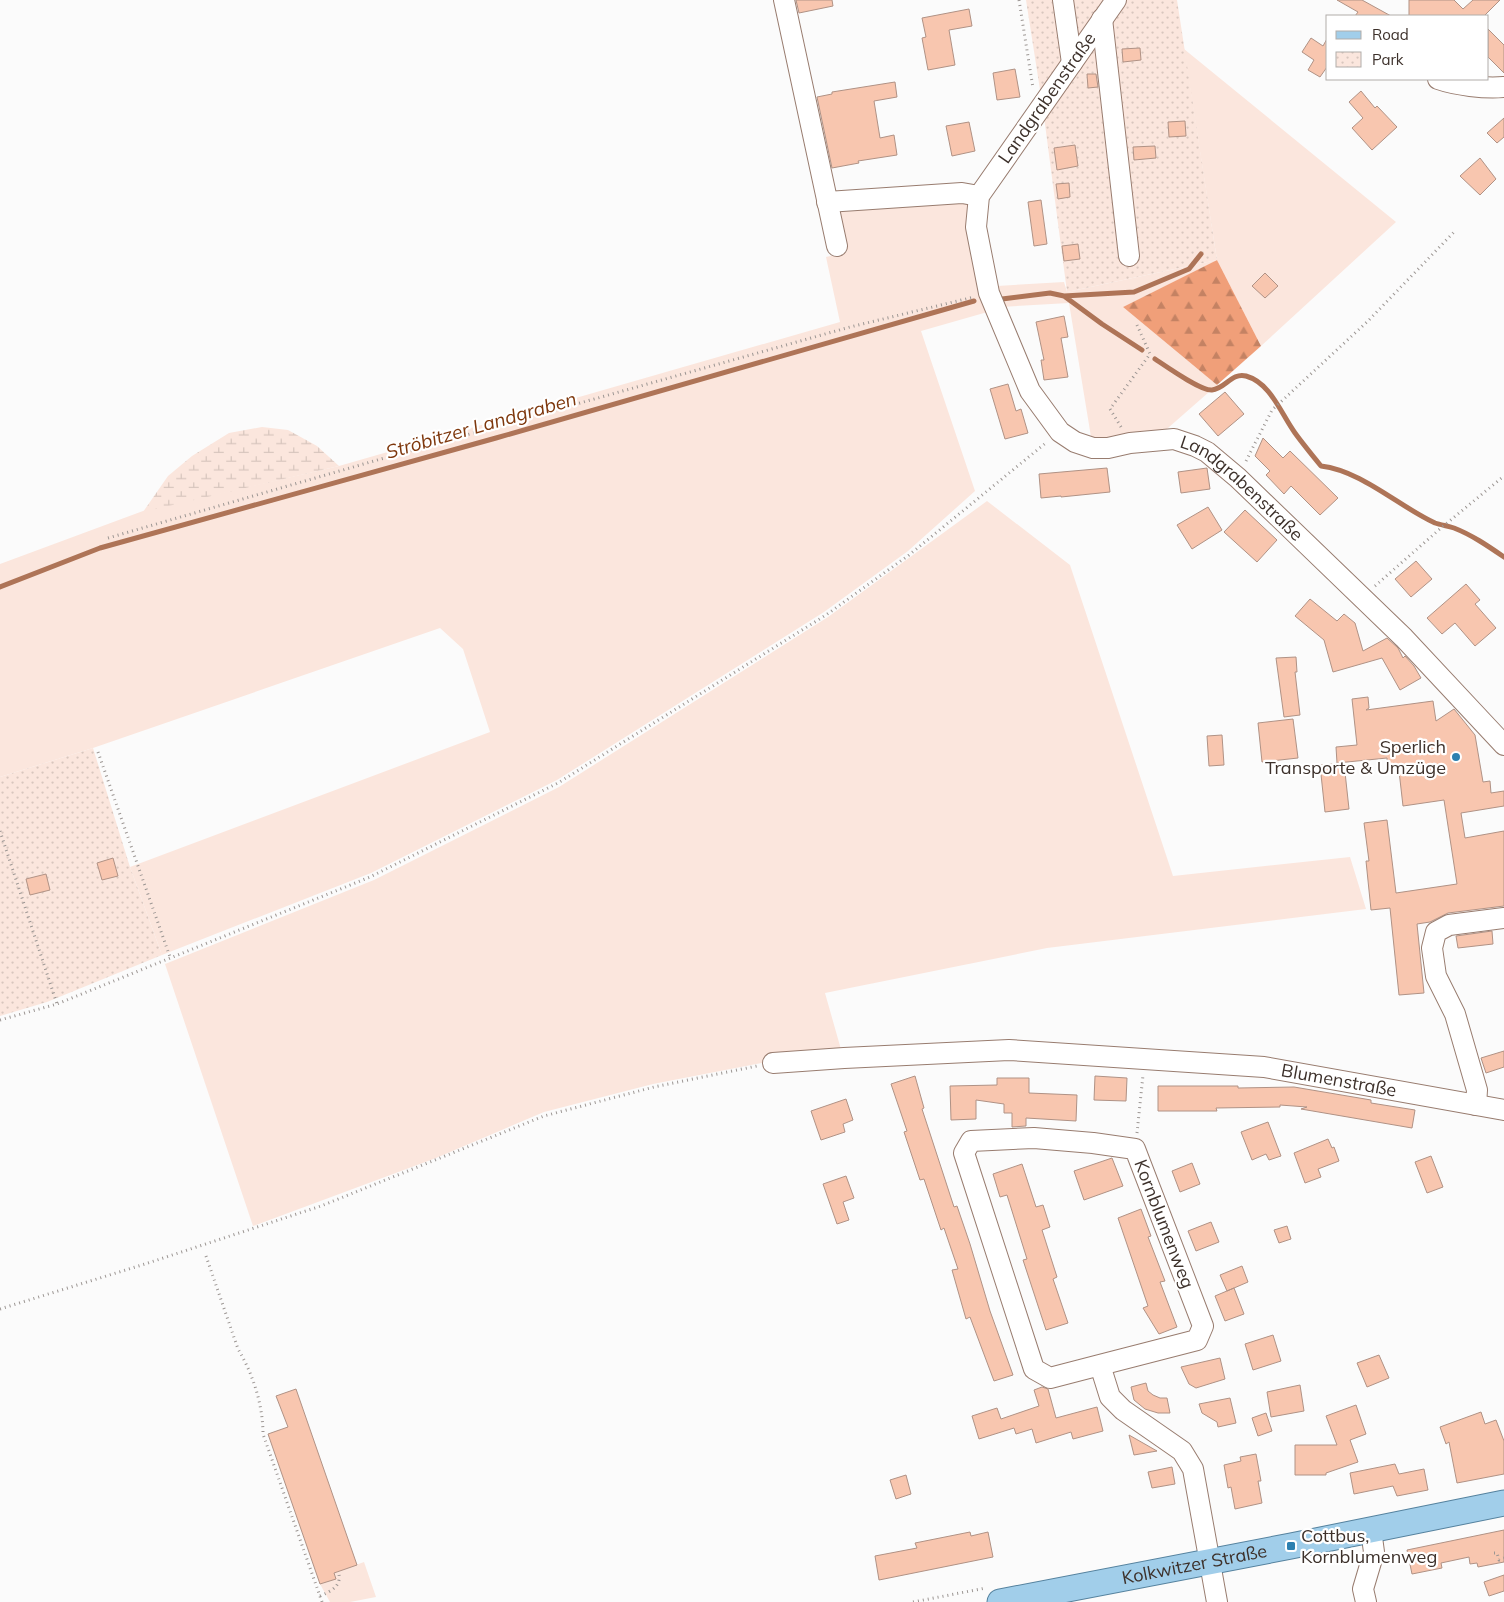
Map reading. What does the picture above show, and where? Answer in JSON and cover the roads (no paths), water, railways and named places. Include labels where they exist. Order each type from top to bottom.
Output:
[{"type":"main road","name":"Kolkwitzer Straße","points":[[1000,1602],[1504,1503]]},
{"type":"street","points":[[784,0],[837,246]]},
{"type":"street","points":[[1062,0],[1072,63]]},
{"type":"street","name":"Landgrabenstraße","points":[[1116,0],[1072,63],[1037,108],[979,196],[976,227],[989,294],[1030,391],[1060,432],[1075,442],[1093,448],[1108,448],[1130,443],[1174,440],[1195,446],[1207,452],[1238,478],[1404,638],[1504,745]]},
{"type":"street","points":[[1102,19],[1129,256]]},
{"type":"street","points":[[1441,80],[1495,88],[1504,87]]},
{"type":"street","points":[[827,202],[962,193],[979,196]]},
{"type":"street","points":[[1476,1105],[1477,1090],[1455,1014],[1436,976],[1432,948],[1436,932],[1449,925],[1504,918]]},
{"type":"street","name":"Blumenstraße","points":[[773,1063],[1008,1050],[1264,1067],[1504,1110]]},
{"type":"street","name":"Kornblumenweg","points":[[1034,1138],[1135,1149],[1203,1326],[1197,1340],[1100,1365],[1050,1378],[1034,1369],[964,1153],[971,1141],[1034,1138]]},
{"type":"street","points":[[1100,1365],[1110,1397],[1123,1410],[1182,1451],[1194,1468],[1218,1602]]},
{"type":"street","points":[[1366,1602],[1363,1590],[1374,1552],[1371,1530]]},
{"type":"waterway","points":[[1064,296],[1134,292],[1189,269],[1201,254]]},
{"type":"waterway","name":"Ströbitzer Landgraben","points":[[1002,299],[1050,293],[1064,296],[1142,350]]},
{"type":"waterway","name":"Ströbitzer Landgraben","points":[[0,587],[100,548],[496,438],[974,301]]},
{"type":"waterway","name":"Ströbitzer Landgraben","points":[[1155,359],[1184,378],[1207,389],[1217,389],[1241,375],[1255,380],[1269,392],[1295,433],[1321,466],[1351,475],[1421,516],[1467,534],[1504,557]]},
{"type":"place","name":"Sperlich Transporte & Umzüge","points":[[1456,757]]},
{"type":"place","name":"Cottbus, Kornblumenweg","points":[[1291,1546]]}]
